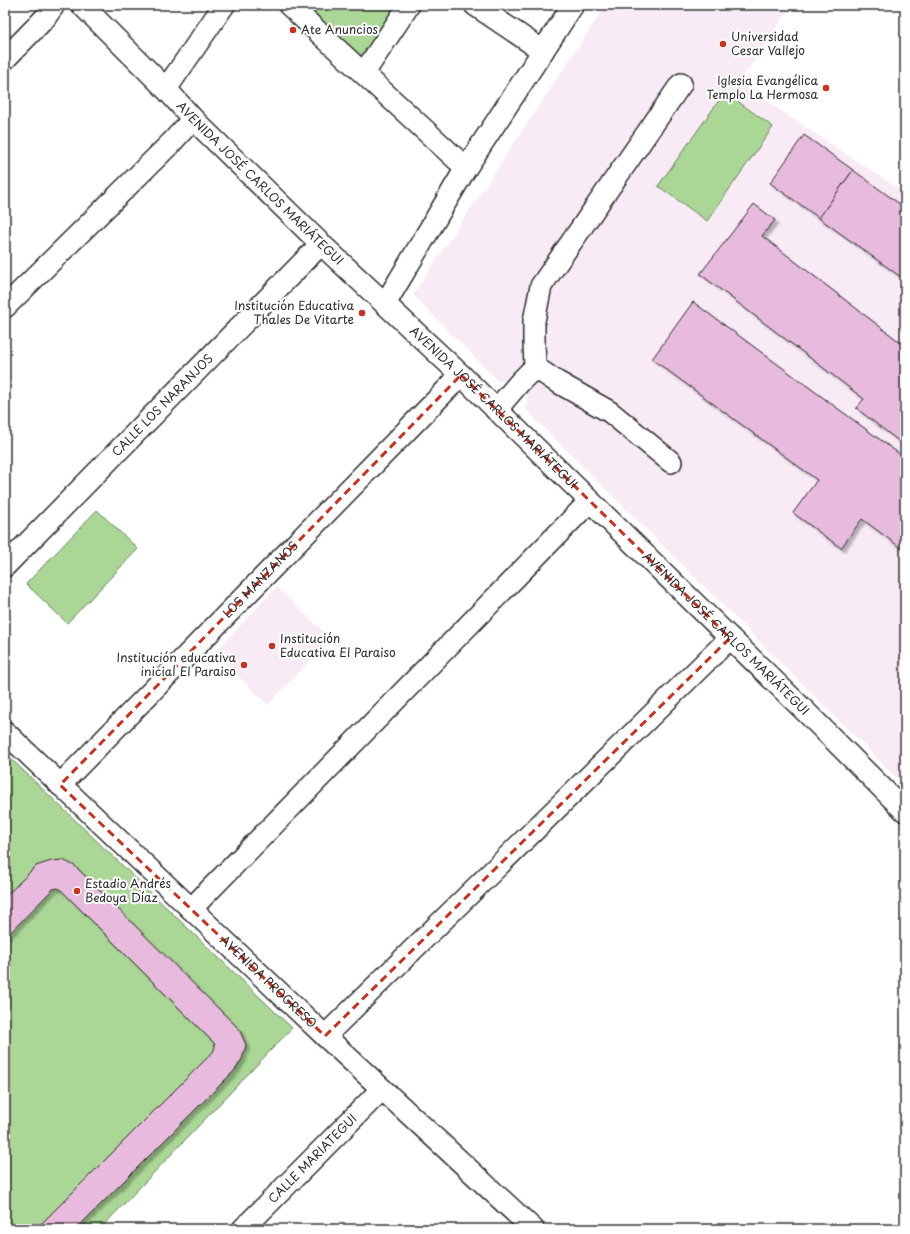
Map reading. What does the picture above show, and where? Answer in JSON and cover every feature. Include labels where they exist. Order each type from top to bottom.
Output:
[{"type":"street","points":[[5,59],[45,18],[54,5]]},
{"type":"street","name":"AVENIDA JOSÉ CARLOS MARIÁTEGUI","points":[[82,5],[193,118],[321,244],[461,375],[905,811]]},
{"type":"street","points":[[166,89],[224,5]]},
{"type":"street","points":[[289,5],[466,168]]},
{"type":"street","points":[[364,73],[409,5]]},
{"type":"street","points":[[475,5],[543,51]]},
{"type":"street","points":[[385,304],[466,168],[573,5]]},
{"type":"street","points":[[496,410],[535,367],[534,321],[541,286],[681,84]]},
{"type":"street","points":[[5,307],[172,142],[193,118]]},
{"type":"street","name":"CALLE LOS NARANJOS","points":[[5,566],[321,244]]},
{"type":"street","points":[[535,367],[554,380],[610,412],[670,462]]},
{"type":"street","name":"LOS MANZANOS","points":[[60,785],[461,375]]},
{"type":"street","points":[[191,909],[590,501]]},
{"type":"street","points":[[325,1036],[730,638]]},
{"type":"street","name":"AVENIDA PROGRESO","points":[[5,732],[527,1227]]},
{"type":"street","name":"CALLE MARIATEGUI","points":[[243,1229],[382,1089]]},
{"type":"highlighted area","points":[[461,375],[730,638],[325,1036],[60,785]]},
{"type":"shaded area","points":[[606,5],[792,5],[739,83],[905,193],[905,786],[526,410],[528,394],[512,378],[499,382],[413,295]]},
{"type":"shaded area","name":"Institución Educativa El Paraiso","points":[[277,587],[331,639],[268,705],[214,653]]},
{"type":"green space","points":[[295,5],[403,5],[363,65]]},
{"type":"green space","points":[[725,92],[773,127],[707,221],[658,186]]},
{"type":"green space","points":[[97,510],[138,549],[67,623],[26,584]]},
{"type":"green space","name":"Estadio Andrés Bedoya Díaz","points":[[5,753],[292,1028],[100,1229],[5,1229]]},
{"type":"building","points":[[804,135],[853,170],[819,218],[770,183]]},
{"type":"building","points":[[853,170],[905,208],[905,280],[819,218]]},
{"type":"building","points":[[754,204],[775,220],[762,236],[905,346],[905,446],[856,408],[864,399],[700,274]]},
{"type":"building","points":[[693,302],[905,458],[905,551],[862,519],[841,548],[793,513],[817,480],[652,359]]},
{"type":"building","points":[[63,860],[75,866],[239,1029],[246,1045],[242,1059],[235,1070],[76,1229],[36,1229],[213,1052],[215,1047],[214,1043],[58,888],[53,889],[5,938],[5,897],[36,866],[51,861]]},
{"type":"place","name":"Ate Anuncios","points":[[293,30]]},
{"type":"place","name":"Universidad Cesar Vallejo","points":[[723,44]]},
{"type":"place","name":"Iglesia Evangélica Templo La Hermosa","points":[[826,88]]},
{"type":"place","name":"Institución Educativa Thales De Vitarte","points":[[362,313]]},
{"type":"place","name":"Institución Educativa El Paraiso","points":[[272,646]]},
{"type":"place","name":"Institución educativa inicial El Paraiso","points":[[244,665]]},
{"type":"place","name":"Estadio Andrés Bedoya Díaz","points":[[77,891]]}]
